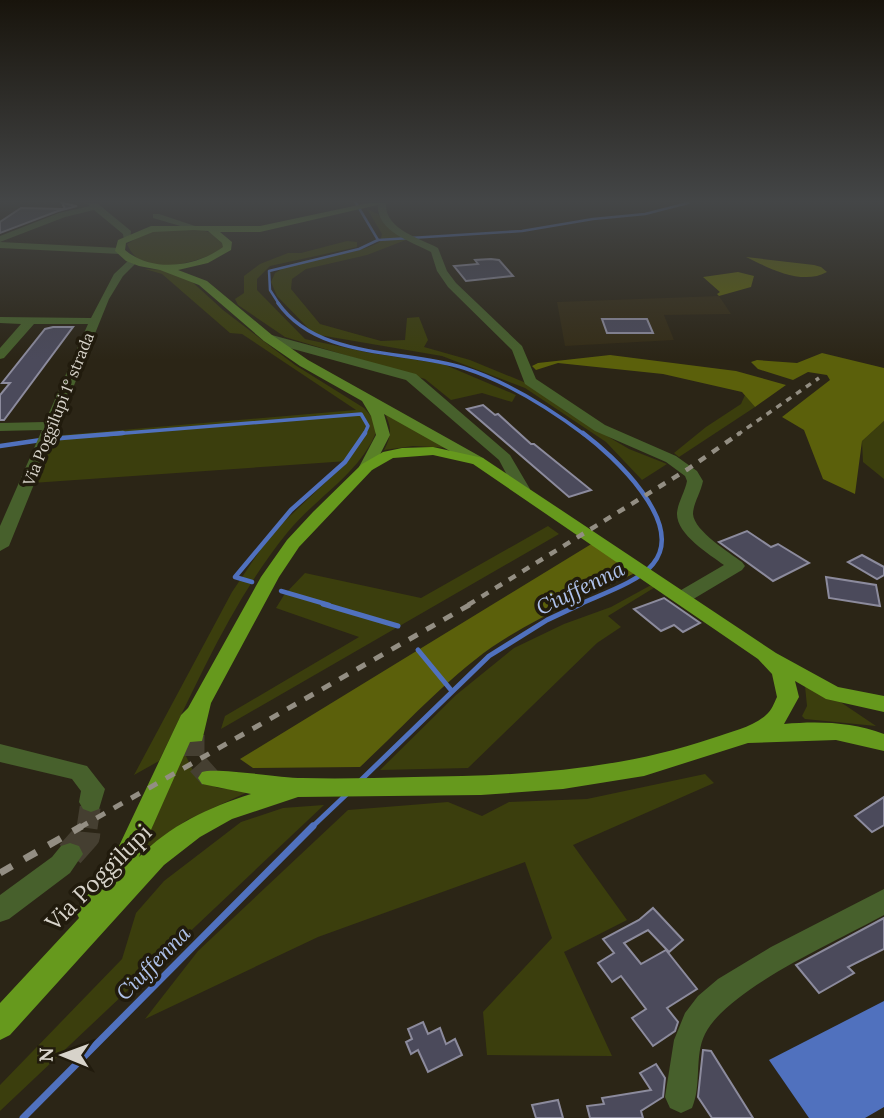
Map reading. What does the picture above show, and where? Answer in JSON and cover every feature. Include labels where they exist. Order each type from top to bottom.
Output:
[{"type":"main road","points":[[128,255],[132,262],[183,273],[203,284],[268,338],[361,396],[523,489],[765,654],[833,694],[884,704]]},
{"type":"main road","points":[[203,284],[204,268],[219,255]]},
{"type":"main road","points":[[157,267],[215,259]]},
{"type":"main road","points":[[361,396],[378,415],[383,435],[367,467]]},
{"type":"main road","points":[[72,944],[128,853],[181,734],[270,577],[293,544],[332,500],[367,467],[388,455],[418,450],[478,461]]},
{"type":"main road","points":[[210,778],[234,783],[299,788],[387,788],[561,783],[628,772],[681,758],[739,738],[775,719],[788,697],[782,671],[765,654]]},
{"type":"main road","points":[[194,735],[200,703]]},
{"type":"main road","points":[[739,738],[811,730],[842,732],[884,743]]},
{"type":"main road","name":"Via Poggilupi","points":[[0,1025],[155,857],[191,830],[224,812],[299,788]]},
{"type":"street","points":[[437,255],[442,271],[452,285],[518,349],[530,381],[600,428],[671,459],[692,474],[695,481],[685,512],[687,523],[736,566],[683,597]]},
{"type":"street","name":"Via Poggilupi 1° strada","points":[[0,546],[109,288],[132,262]]},
{"type":"street","points":[[119,274],[157,267]]},
{"type":"street","points":[[0,320],[94,321]]},
{"type":"street","points":[[0,355],[30,321]]},
{"type":"street","points":[[268,338],[411,377],[505,458],[523,489]]},
{"type":"street","points":[[0,427],[52,426]]},
{"type":"street","points":[[0,753],[79,772],[93,789],[91,802]]},
{"type":"street","points":[[0,910],[61,865],[70,854]]},
{"type":"street","points":[[681,1097],[694,1024],[712,1001],[750,975],[884,901]]},
{"type":"shaded area","points":[[746,257],[814,265],[827,272],[817,276],[796,276]]},
{"type":"shaded area","points":[[738,272],[754,276],[751,287],[719,296],[717,294],[720,292],[703,277]]},
{"type":"shaded area","points":[[719,296],[731,314],[664,315],[674,340],[565,346],[557,302]]},
{"type":"shaded area","points":[[822,353],[884,368],[884,421],[862,441],[855,494],[823,479],[804,430],[782,417],[830,380],[827,375],[808,372],[793,380],[758,369],[751,362],[757,360],[797,363]]},
{"type":"shaded area","points":[[610,355],[736,371],[786,385],[755,407],[742,392],[663,374],[558,363],[536,370],[532,366],[538,363]]},
{"type":"shaded area","points":[[593,543],[635,573],[544,616],[492,647],[440,689],[360,767],[253,768],[240,759]]},
{"type":"green space","points":[[134,255],[209,255],[170,265],[144,262]]},
{"type":"green space","points":[[282,255],[320,255],[270,266],[257,279],[257,290],[305,339],[370,353],[443,364],[516,395],[512,402],[482,393],[451,400],[425,379],[285,337],[238,305],[235,299],[244,293],[244,276],[260,264]]},
{"type":"green space","points":[[333,255],[366,255],[306,269],[292,279],[291,289],[320,324],[381,341],[405,340],[407,318],[419,317],[428,340],[424,347],[470,360],[531,385],[568,413],[629,449],[667,464],[642,480],[606,442],[525,388],[442,356],[319,335],[310,330],[277,296],[271,282],[275,273],[313,259]]},
{"type":"green space","points":[[145,269],[163,270],[189,279],[223,310],[295,365],[364,408],[372,417],[377,430],[370,445],[349,472],[298,520],[267,559],[232,614],[159,761],[134,775],[232,592],[271,534],[348,461],[32,483],[52,436],[356,410],[242,334],[230,333],[162,274]]},
{"type":"green space","points":[[745,395],[755,407],[679,457],[674,453],[741,404]]},
{"type":"green space","points":[[384,412],[451,448],[413,446],[384,450],[390,431]]},
{"type":"green space","points":[[884,421],[884,479],[863,462],[862,441]]},
{"type":"green space","points":[[548,526],[559,534],[221,729],[225,716],[359,637],[276,608],[284,595],[305,573],[421,598]]},
{"type":"green space","points":[[653,584],[657,586],[608,616],[621,627],[597,643],[468,768],[380,770],[456,695],[514,648],[564,624],[611,607]]},
{"type":"green space","points":[[805,686],[833,697],[876,726],[805,719],[802,716],[807,706]]},
{"type":"green space","points":[[181,754],[185,754],[197,779],[218,788],[250,791],[187,820],[150,846],[145,845]]},
{"type":"green space","points":[[705,774],[714,783],[573,845],[627,920],[564,952],[612,1056],[487,1055],[483,1012],[552,938],[525,862],[318,937],[145,1019],[198,951],[348,810],[448,802],[482,816],[509,802],[587,799]]},
{"type":"green space","points":[[324,805],[0,1111],[0,1085],[122,959],[136,913],[164,881],[241,822],[283,808]]},
{"type":"water","points":[[884,1001],[884,1107],[865,1118],[809,1118],[769,1060]]},
{"type":"building","points":[[475,260],[499,260],[513,276],[466,281],[454,266],[478,264]]},
{"type":"building","points":[[602,319],[647,319],[653,333],[607,333]]},
{"type":"building","points":[[73,327],[4,420],[0,420],[0,395],[10,383],[2,383],[45,329]]},
{"type":"building","points":[[483,405],[495,415],[498,414],[531,444],[591,490],[569,497],[467,409]]},
{"type":"building","points":[[747,531],[771,547],[778,544],[809,563],[773,581],[719,542]]},
{"type":"building","points":[[862,555],[884,567],[884,575],[877,579],[848,562]]},
{"type":"building","points":[[826,577],[876,585],[880,606],[829,598]]},
{"type":"building","points":[[664,598],[700,623],[683,632],[674,625],[661,631],[634,609]]},
{"type":"building","points":[[884,797],[884,825],[872,832],[855,816]]},
{"type":"building","points":[[653,908],[683,940],[669,952],[648,930],[624,943],[641,964],[666,950],[697,989],[667,1008],[678,1022],[675,1031],[653,1046],[632,1018],[646,1009],[621,976],[612,982],[598,963],[614,953],[603,939],[639,920]]},
{"type":"building","points":[[884,918],[884,949],[848,967],[854,973],[819,993],[796,965]]},
{"type":"building","points":[[423,1022],[428,1034],[440,1028],[446,1044],[455,1039],[462,1055],[428,1072],[418,1050],[411,1054],[406,1042],[412,1039],[408,1029]]},
{"type":"building","points":[[703,1050],[711,1051],[753,1118],[712,1118],[698,1097]]},
{"type":"building","points":[[656,1064],[665,1078],[663,1097],[641,1111],[643,1118],[590,1118],[587,1106],[604,1104],[602,1098],[651,1090],[640,1073]]},
{"type":"building","points":[[558,1100],[563,1118],[536,1118],[532,1105]]},
{"type":"waterway","name":"Ciuffenna","points":[[279,304],[270,290],[269,271],[334,255]]},
{"type":"waterway","name":"Ciuffenna","points":[[278,303],[295,321],[316,335],[339,344],[440,362],[496,381],[542,406],[585,435]]},
{"type":"waterway","points":[[101,435],[361,414],[368,426],[365,433]]},
{"type":"waterway","points":[[49,439],[123,433]]},
{"type":"waterway","points":[[252,582],[235,577],[291,510],[345,462],[365,433]]},
{"type":"waterway","name":"Ciuffenna","points":[[578,605],[618,588],[647,571],[661,548],[660,529],[642,491],[611,457],[583,433]]},
{"type":"waterway","points":[[0,446],[41,440]]},
{"type":"waterway","points":[[281,591],[329,605]]},
{"type":"waterway","points":[[323,604],[398,626]]},
{"type":"waterway","name":"Ciuffenna","points":[[360,781],[489,656],[547,620],[581,604]]},
{"type":"waterway","points":[[418,650],[451,690]]},
{"type":"waterway","name":"Ciuffenna","points":[[311,828],[349,792]]},
{"type":"waterway","name":"Ciuffenna","points":[[23,1118],[311,828]]},
{"type":"tunnel","points":[[194,735],[194,760],[210,778]]},
{"type":"tunnel","points":[[87,828],[91,802]]},
{"type":"tunnel","points":[[70,854],[86,836],[87,826]]},
{"type":"railway","points":[[737,435],[819,378]]},
{"type":"railway","points":[[468,605],[688,469],[740,433]]},
{"type":"railway","points":[[79,828],[471,604]]},
{"type":"railway","points":[[0,873],[82,826]]}]
